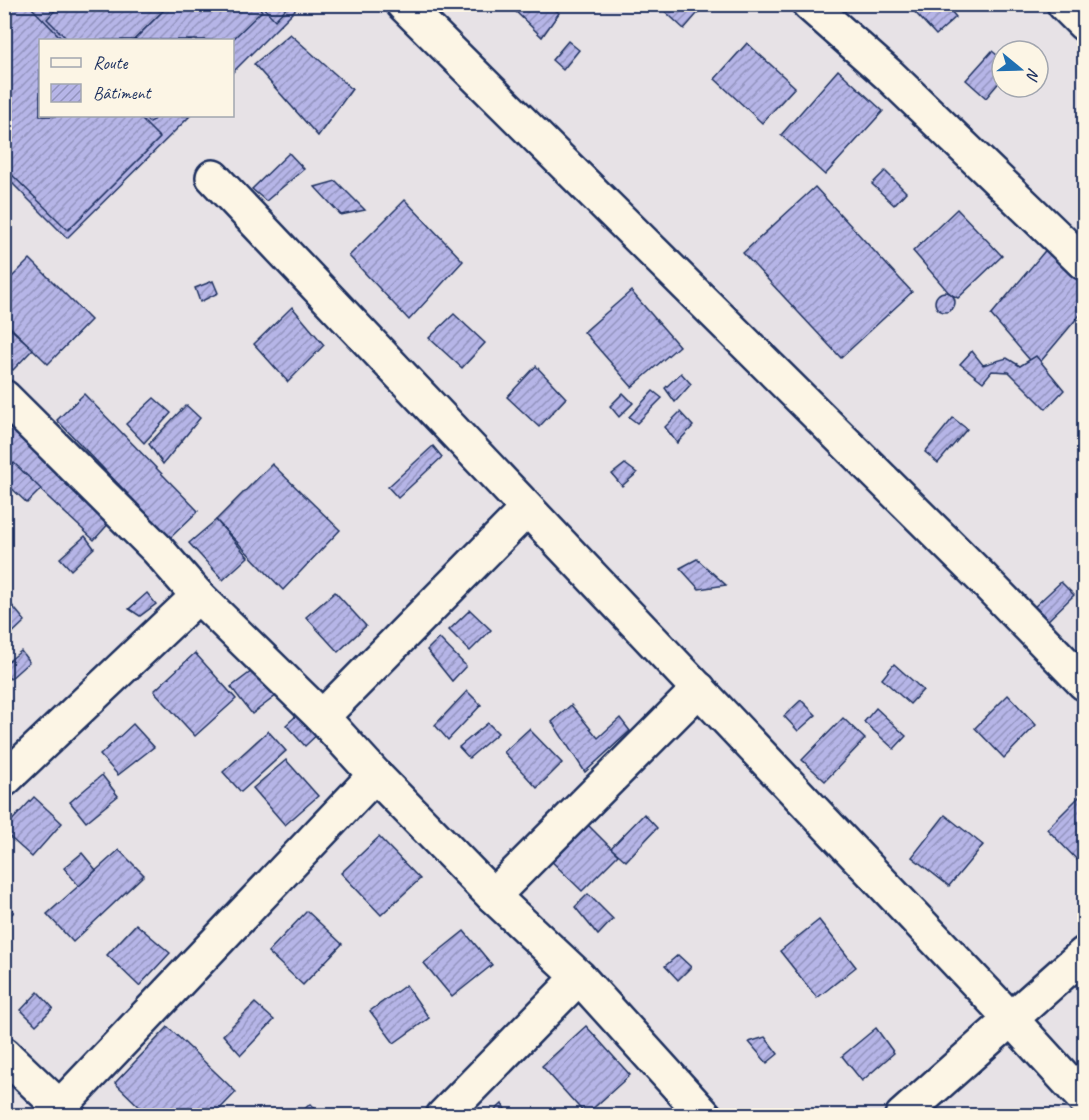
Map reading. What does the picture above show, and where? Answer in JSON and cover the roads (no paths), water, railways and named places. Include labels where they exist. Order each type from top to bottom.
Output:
[{"type":"street","points":[[403,4],[981,577],[1084,683]]},
{"type":"street","points":[[809,4],[889,75],[1084,263]]},
{"type":"street","points":[[1064,4],[1084,24]]},
{"type":"street","points":[[213,177],[1011,1019],[1084,1099]]},
{"type":"street","points":[[4,397],[157,549],[198,596],[322,717],[493,896],[579,977],[705,1116]]},
{"type":"street","points":[[322,717],[528,509]]},
{"type":"street","points":[[4,780],[198,596]]},
{"type":"street","points":[[493,896],[699,689]]},
{"type":"street","points":[[4,1054],[60,1113],[375,775]]},
{"type":"street","points":[[902,1116],[1084,954]]},
{"type":"street","points":[[443,1116],[579,977]]}]
